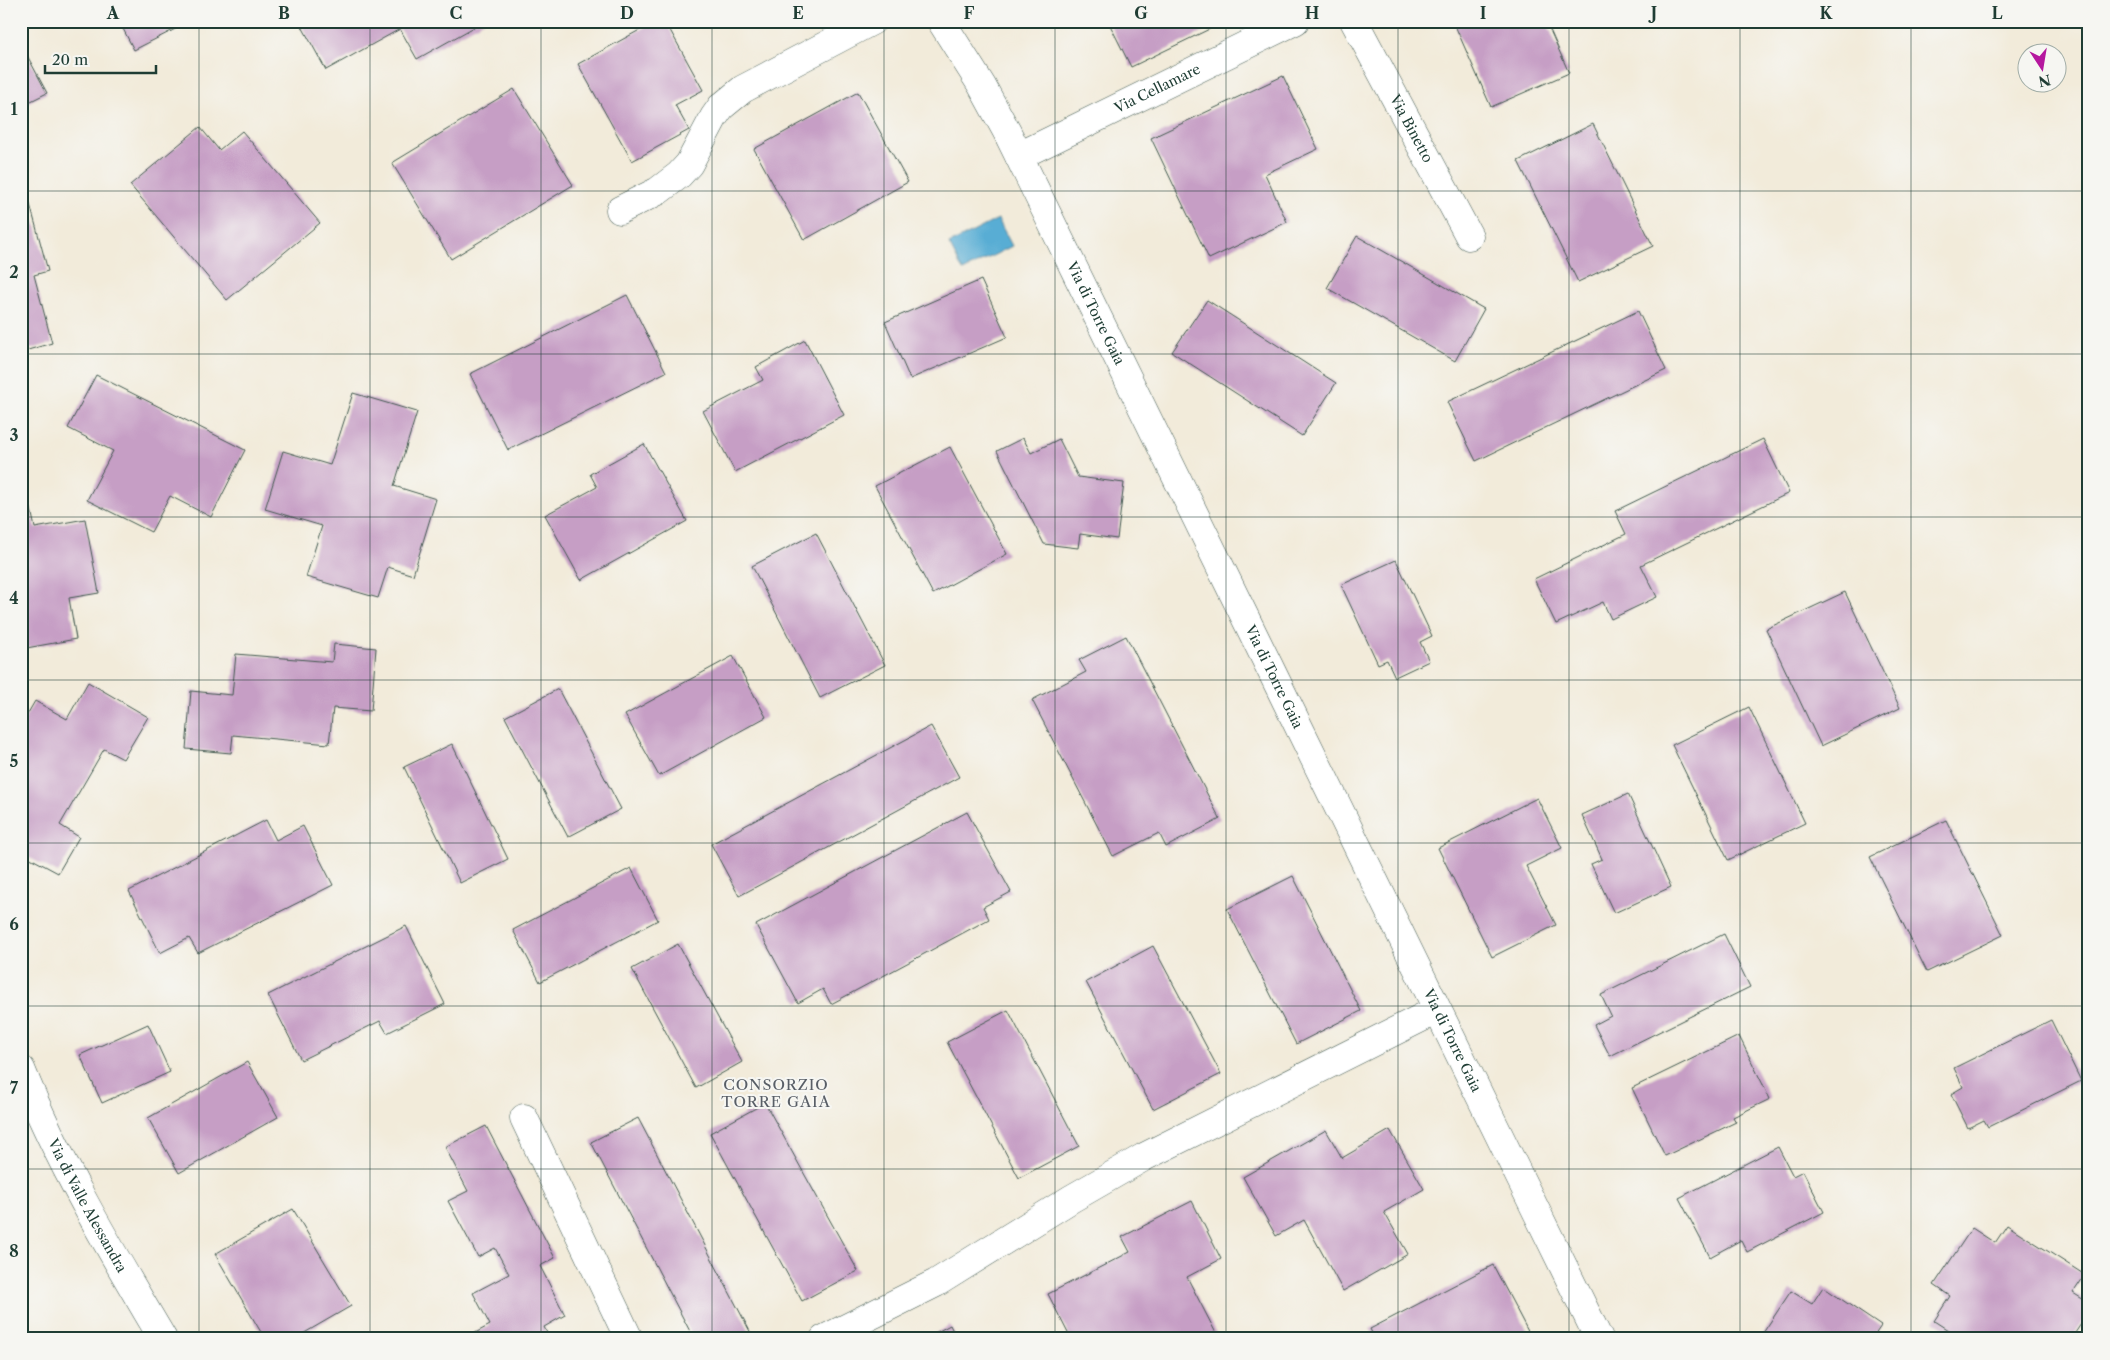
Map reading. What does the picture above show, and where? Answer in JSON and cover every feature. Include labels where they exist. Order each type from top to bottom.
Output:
[{"type":"street","points":[[620,210],[658,191],[679,175],[689,164],[721,107],[743,90],[872,21]]},
{"type":"street","name":"Via di Torre Gaia","points":[[940,21],[982,86],[1019,156],[1599,1339]]},
{"type":"street","name":"Via Cellamare","points":[[1019,156],[1295,21]]},
{"type":"street","name":"Via Binetto","points":[[1354,21],[1469,236]]},
{"type":"street","points":[[824,1339],[936,1283],[1071,1199],[1144,1157],[1437,1010]]},
{"type":"street","name":"Via di Valle Alessandra","points":[[21,1069],[73,1182],[163,1339]]},
{"type":"street","points":[[524,1118],[629,1339]]},
{"type":"water","points":[[998,219],[1012,246],[963,271],[949,244]]},
{"type":"building","points":[[119,21],[191,21],[134,50]]},
{"type":"building","points":[[299,21],[485,21],[417,59],[400,29],[326,70]]},
{"type":"building","points":[[656,21],[665,21],[703,90],[675,105],[689,130],[632,161],[578,64]]},
{"type":"building","points":[[1108,21],[1226,21],[1131,67]]},
{"type":"building","points":[[1453,21],[1546,21],[1569,73],[1491,107]]},
{"type":"building","points":[[21,44],[47,93],[21,106]]},
{"type":"building","points":[[1283,76],[1318,149],[1265,174],[1287,222],[1209,259],[1151,138]]},
{"type":"building","points":[[514,89],[573,185],[451,259],[392,163]]},
{"type":"building","points":[[858,92],[908,182],[804,240],[754,149]]},
{"type":"building","points":[[1593,124],[1653,246],[1578,282],[1518,161]]},
{"type":"building","points":[[200,127],[219,150],[242,131],[320,223],[227,300],[130,185]]},
{"type":"building","points":[[24,182],[48,271],[34,275],[52,343],[21,352],[21,183]]},
{"type":"building","points":[[1357,236],[1484,309],[1455,361],[1327,288]]},
{"type":"building","points":[[981,280],[1007,337],[910,379],[885,322]]},
{"type":"building","points":[[627,295],[666,372],[508,450],[470,374]]},
{"type":"building","points":[[1207,300],[1336,383],[1302,436],[1172,352]]},
{"type":"building","points":[[1638,311],[1666,370],[1476,461],[1447,402]]},
{"type":"building","points":[[805,340],[844,415],[735,472],[703,411],[763,380],[756,367]]},
{"type":"building","points":[[96,375],[245,450],[211,517],[170,496],[151,532],[87,500],[113,451],[68,428]]},
{"type":"building","points":[[353,393],[417,412],[394,486],[436,499],[413,575],[388,567],[378,598],[306,577],[322,526],[265,509],[283,451],[330,465]]},
{"type":"building","points":[[1023,438],[1031,453],[1059,439],[1078,477],[1124,483],[1117,539],[1080,534],[1078,548],[1044,544],[997,451]]},
{"type":"building","points":[[1763,439],[1789,493],[1641,565],[1657,597],[1611,619],[1603,602],[1556,624],[1534,579],[1626,534],[1615,511]]},
{"type":"building","points":[[644,444],[687,521],[581,580],[545,515],[597,487],[590,474]]},
{"type":"building","points":[[950,447],[1007,554],[933,594],[875,486]]},
{"type":"building","points":[[21,463],[35,528],[85,519],[99,593],[69,598],[76,639],[21,649]]},
{"type":"building","points":[[816,533],[885,665],[820,698],[752,566]]},
{"type":"building","points":[[1396,560],[1432,636],[1420,642],[1429,661],[1395,677],[1387,660],[1378,664],[1341,585]]},
{"type":"building","points":[[1845,592],[1900,708],[1821,746],[1766,629]]},
{"type":"building","points":[[1126,636],[1220,819],[1166,847],[1159,833],[1113,856],[1032,700],[1086,672],[1079,660]]},
{"type":"building","points":[[334,644],[376,648],[371,711],[333,708],[329,744],[233,735],[231,753],[186,749],[191,691],[232,695],[236,654],[332,662]]},
{"type":"building","points":[[733,656],[766,717],[659,776],[625,715]]},
{"type":"building","points":[[88,682],[148,717],[123,759],[104,749],[60,825],[79,837],[58,873],[21,853],[21,725],[35,701],[67,719]]},
{"type":"building","points":[[558,689],[621,809],[568,837],[505,717]]},
{"type":"building","points":[[1749,707],[1805,823],[1728,860],[1672,745]]},
{"type":"building","points":[[931,726],[959,777],[739,896],[711,844]]},
{"type":"building","points":[[452,744],[508,859],[460,883],[404,767]]},
{"type":"building","points":[[1628,794],[1671,887],[1614,913],[1591,864],[1602,859],[1582,815]]},
{"type":"building","points":[[1537,798],[1562,848],[1526,866],[1556,925],[1492,957],[1438,848]]},
{"type":"building","points":[[967,812],[1011,892],[983,907],[989,919],[831,1004],[823,989],[798,1003],[756,925]]},
{"type":"building","points":[[266,820],[276,840],[303,826],[333,885],[198,953],[189,938],[160,953],[129,891]]},
{"type":"building","points":[[1946,820],[2003,935],[1927,972],[1870,857]]},
{"type":"building","points":[[631,868],[658,920],[540,982],[513,930]]},
{"type":"building","points":[[1293,876],[1361,1011],[1296,1044],[1227,909]]},
{"type":"building","points":[[406,926],[445,1004],[387,1033],[380,1021],[301,1060],[268,995]]},
{"type":"building","points":[[1724,934],[1750,987],[1610,1056],[1594,1025],[1611,1016],[1601,995]]},
{"type":"building","points":[[678,944],[742,1062],[696,1088],[632,969]]},
{"type":"building","points":[[1153,946],[1221,1074],[1153,1109],[1086,982]]},
{"type":"building","points":[[1008,1010],[1079,1146],[1019,1178],[947,1042]]},
{"type":"building","points":[[2051,1020],[2081,1081],[1988,1127],[1984,1120],[1968,1128],[1951,1094],[1963,1087],[1954,1068]]},
{"type":"building","points":[[148,1024],[170,1072],[102,1103],[80,1055]]},
{"type":"building","points":[[1739,1036],[1770,1099],[1733,1117],[1736,1122],[1665,1156],[1632,1088]]},
{"type":"building","points":[[247,1062],[278,1117],[179,1173],[148,1118]]},
{"type":"building","points":[[765,1103],[858,1271],[802,1301],[710,1133]]},
{"type":"building","points":[[638,1118],[754,1339],[694,1339],[591,1142]]},
{"type":"building","points":[[486,1126],[555,1258],[540,1266],[565,1315],[544,1327],[550,1339],[464,1339],[490,1325],[473,1293],[509,1274],[495,1248],[478,1257],[448,1201],[468,1191],[445,1147]]},
{"type":"building","points":[[1326,1130],[1342,1158],[1390,1130],[1424,1189],[1384,1212],[1408,1254],[1343,1291],[1304,1220],[1276,1236],[1243,1177]]},
{"type":"building","points":[[1778,1147],[1793,1176],[1803,1171],[1824,1212],[1747,1252],[1741,1240],[1710,1257],[1679,1198]]},
{"type":"building","points":[[1192,1201],[1221,1259],[1187,1277],[1219,1339],[1071,1339],[1048,1294],[1130,1252],[1122,1237]]},
{"type":"building","points":[[293,1209],[351,1306],[294,1339],[265,1339],[215,1254]]},
{"type":"building","points":[[2007,1225],[2085,1275],[2073,1293],[2089,1303],[2089,1312],[2071,1339],[1962,1339],[1934,1321],[1950,1296],[1934,1285],[1972,1228],[1995,1243]]},
{"type":"building","points":[[1493,1265],[1532,1339],[1375,1339],[1370,1329]]},
{"type":"building","points":[[1823,1287],[1881,1326],[1872,1339],[1759,1339],[1791,1291],[1812,1304]]},
{"type":"building","points":[[950,1325],[957,1339],[924,1339]]},
{"type":"district","name":"CONSORZIO TORRE GAIA","points":[[776,1092]]}]
